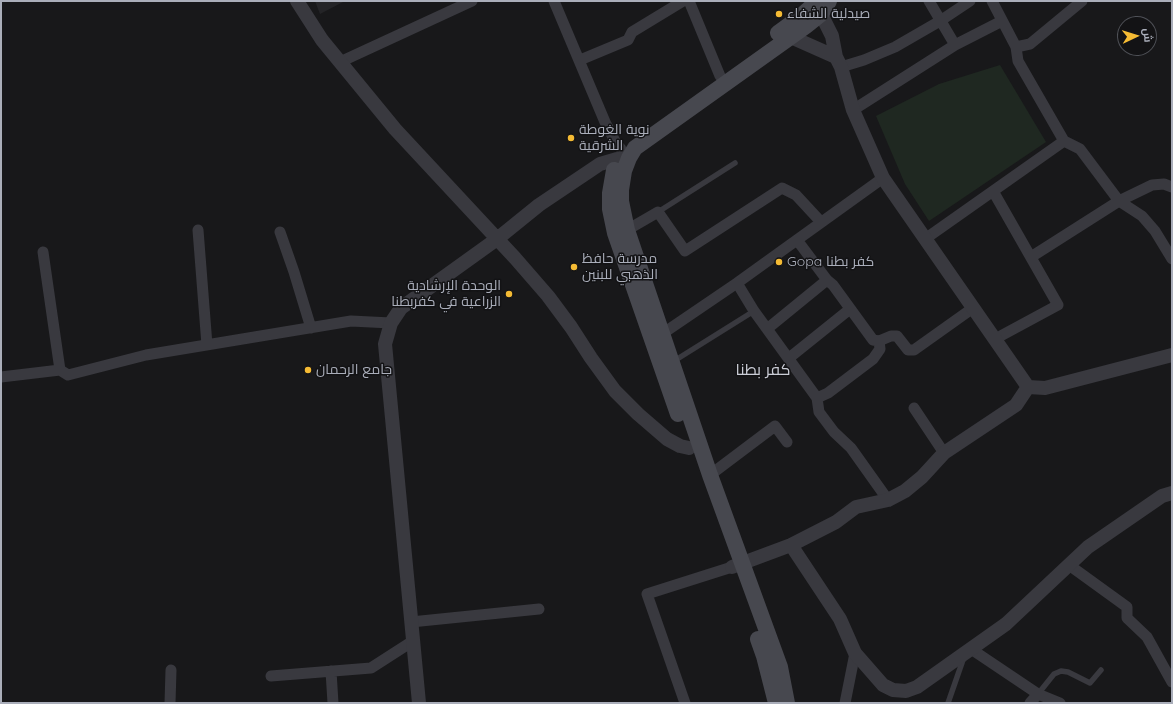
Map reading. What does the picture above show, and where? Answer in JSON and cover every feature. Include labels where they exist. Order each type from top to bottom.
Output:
[{"type":"main road","points":[[787,703],[780,667],[689,448],[615,233],[610,210],[610,193],[619,154],[654,123],[816,5]]},
{"type":"main road","points":[[776,703],[764,656],[710,475],[627,230],[621,201],[621,190],[624,171],[635,148],[791,37],[816,5]]},
{"type":"street","points":[[296,1],[322,40],[395,129],[548,296],[567,320],[591,358],[615,391],[638,414],[667,439],[680,446],[689,448]]},
{"type":"street","points":[[340,62],[472,1]]},
{"type":"street","points":[[419,703],[385,344],[391,323],[401,308],[497,239],[540,205],[600,164],[619,154],[616,142],[605,122],[554,1]]},
{"type":"street","points":[[580,60],[628,40],[632,32],[683,1]]},
{"type":"street","points":[[689,1],[720,76]]},
{"type":"street","points":[[928,1],[955,45]]},
{"type":"street","points":[[791,37],[838,62],[864,60],[895,47],[940,21],[970,1]]},
{"type":"street","points":[[992,1],[1016,47],[1018,61],[1064,141],[1080,149],[1119,201],[1142,216],[1155,231],[1172,259]]},
{"type":"street","points":[[1016,47],[1030,44],[1082,1]]},
{"type":"street","points":[[816,5],[832,36],[838,62],[853,110],[883,178],[1028,387]]},
{"type":"street","points":[[853,110],[955,45],[1002,21]]},
{"type":"street","points":[[925,238],[1064,141]]},
{"type":"street","points":[[662,334],[883,178]]},
{"type":"street","points":[[1031,257],[1119,201],[1152,184],[1164,184],[1172,187]]},
{"type":"street","points":[[627,230],[658,212],[685,251],[782,188],[796,195],[821,222]]},
{"type":"street","points":[[993,191],[1058,305],[995,339]]},
{"type":"street","points":[[198,230],[207,345]]},
{"type":"street","points":[[280,232],[311,328]]},
{"type":"street","points":[[797,240],[827,280],[833,285],[873,340],[879,341],[891,336],[897,336],[908,350],[914,350],[973,308]]},
{"type":"street","points":[[43,252],[60,370]]},
{"type":"street","points":[[767,329],[827,280]]},
{"type":"street","points":[[736,283],[754,311],[817,398],[819,412],[834,432],[851,448],[888,500]]},
{"type":"street","points":[[788,358],[850,308]]},
{"type":"street","points":[[1,377],[60,370],[68,375],[146,355],[351,321],[391,323]]},
{"type":"street","points":[[817,398],[828,393],[873,359],[880,348],[879,341]]},
{"type":"street","points":[[1028,387],[1045,388],[1172,355]]},
{"type":"street","points":[[685,703],[647,594],[737,566],[791,545],[836,522],[856,507],[888,500],[904,491],[922,477],[944,453],[1016,405],[1028,387]]},
{"type":"street","points":[[914,408],[944,453]]},
{"type":"street","points":[[710,475],[776,426],[787,442]]},
{"type":"street","points":[[791,545],[840,619],[855,653],[883,685],[893,690],[906,691],[917,687],[1006,624],[1088,548],[1162,496],[1172,493]]},
{"type":"street","points":[[1069,565],[1127,607],[1128,618],[1146,638],[1172,682]]},
{"type":"street","points":[[411,622],[539,609]]},
{"type":"street","points":[[272,676],[371,668],[413,641]]},
{"type":"street","points":[[968,651],[1038,694],[1060,703]]},
{"type":"street","points":[[845,703],[855,653]]},
{"type":"street","points":[[170,703],[171,670]]},
{"type":"street","points":[[331,671],[333,703]]},
{"type":"street","points":[[1030,703],[1038,694]]},
{"type":"lane","points":[[658,212],[735,163]]},
{"type":"lane","points":[[672,363],[754,311]]},
{"type":"lane","points":[[948,703],[968,651]]},
{"type":"lane","points":[[1038,694],[1054,674],[1060,671],[1068,672],[1090,683],[1101,670]]},
{"type":"shaded area","points":[[315,1],[343,1],[343,2],[320,14]]},
{"type":"shaded area","points":[[1000,65],[1046,142],[929,221],[905,184],[876,116],[939,84]]},
{"type":"place","name":"صيدلية الشفاء","points":[[779,14]]},
{"type":"place","name":"نوية الغوطة الشرقية","points":[[571,138]]},
{"type":"place","name":"Gopa كفر بطنا","points":[[779,262]]},
{"type":"place","name":"مدرسة حافظ الذهبي للبنين","points":[[574,267]]},
{"type":"place","name":"الوحدة الإرشادية الزراعية في كفربطنا","points":[[509,294]]},
{"type":"place","name":"جامع الرحمان","points":[[308,370]]},
{"type":"district","name":"كفر بطنا","points":[[763,370]]}]
